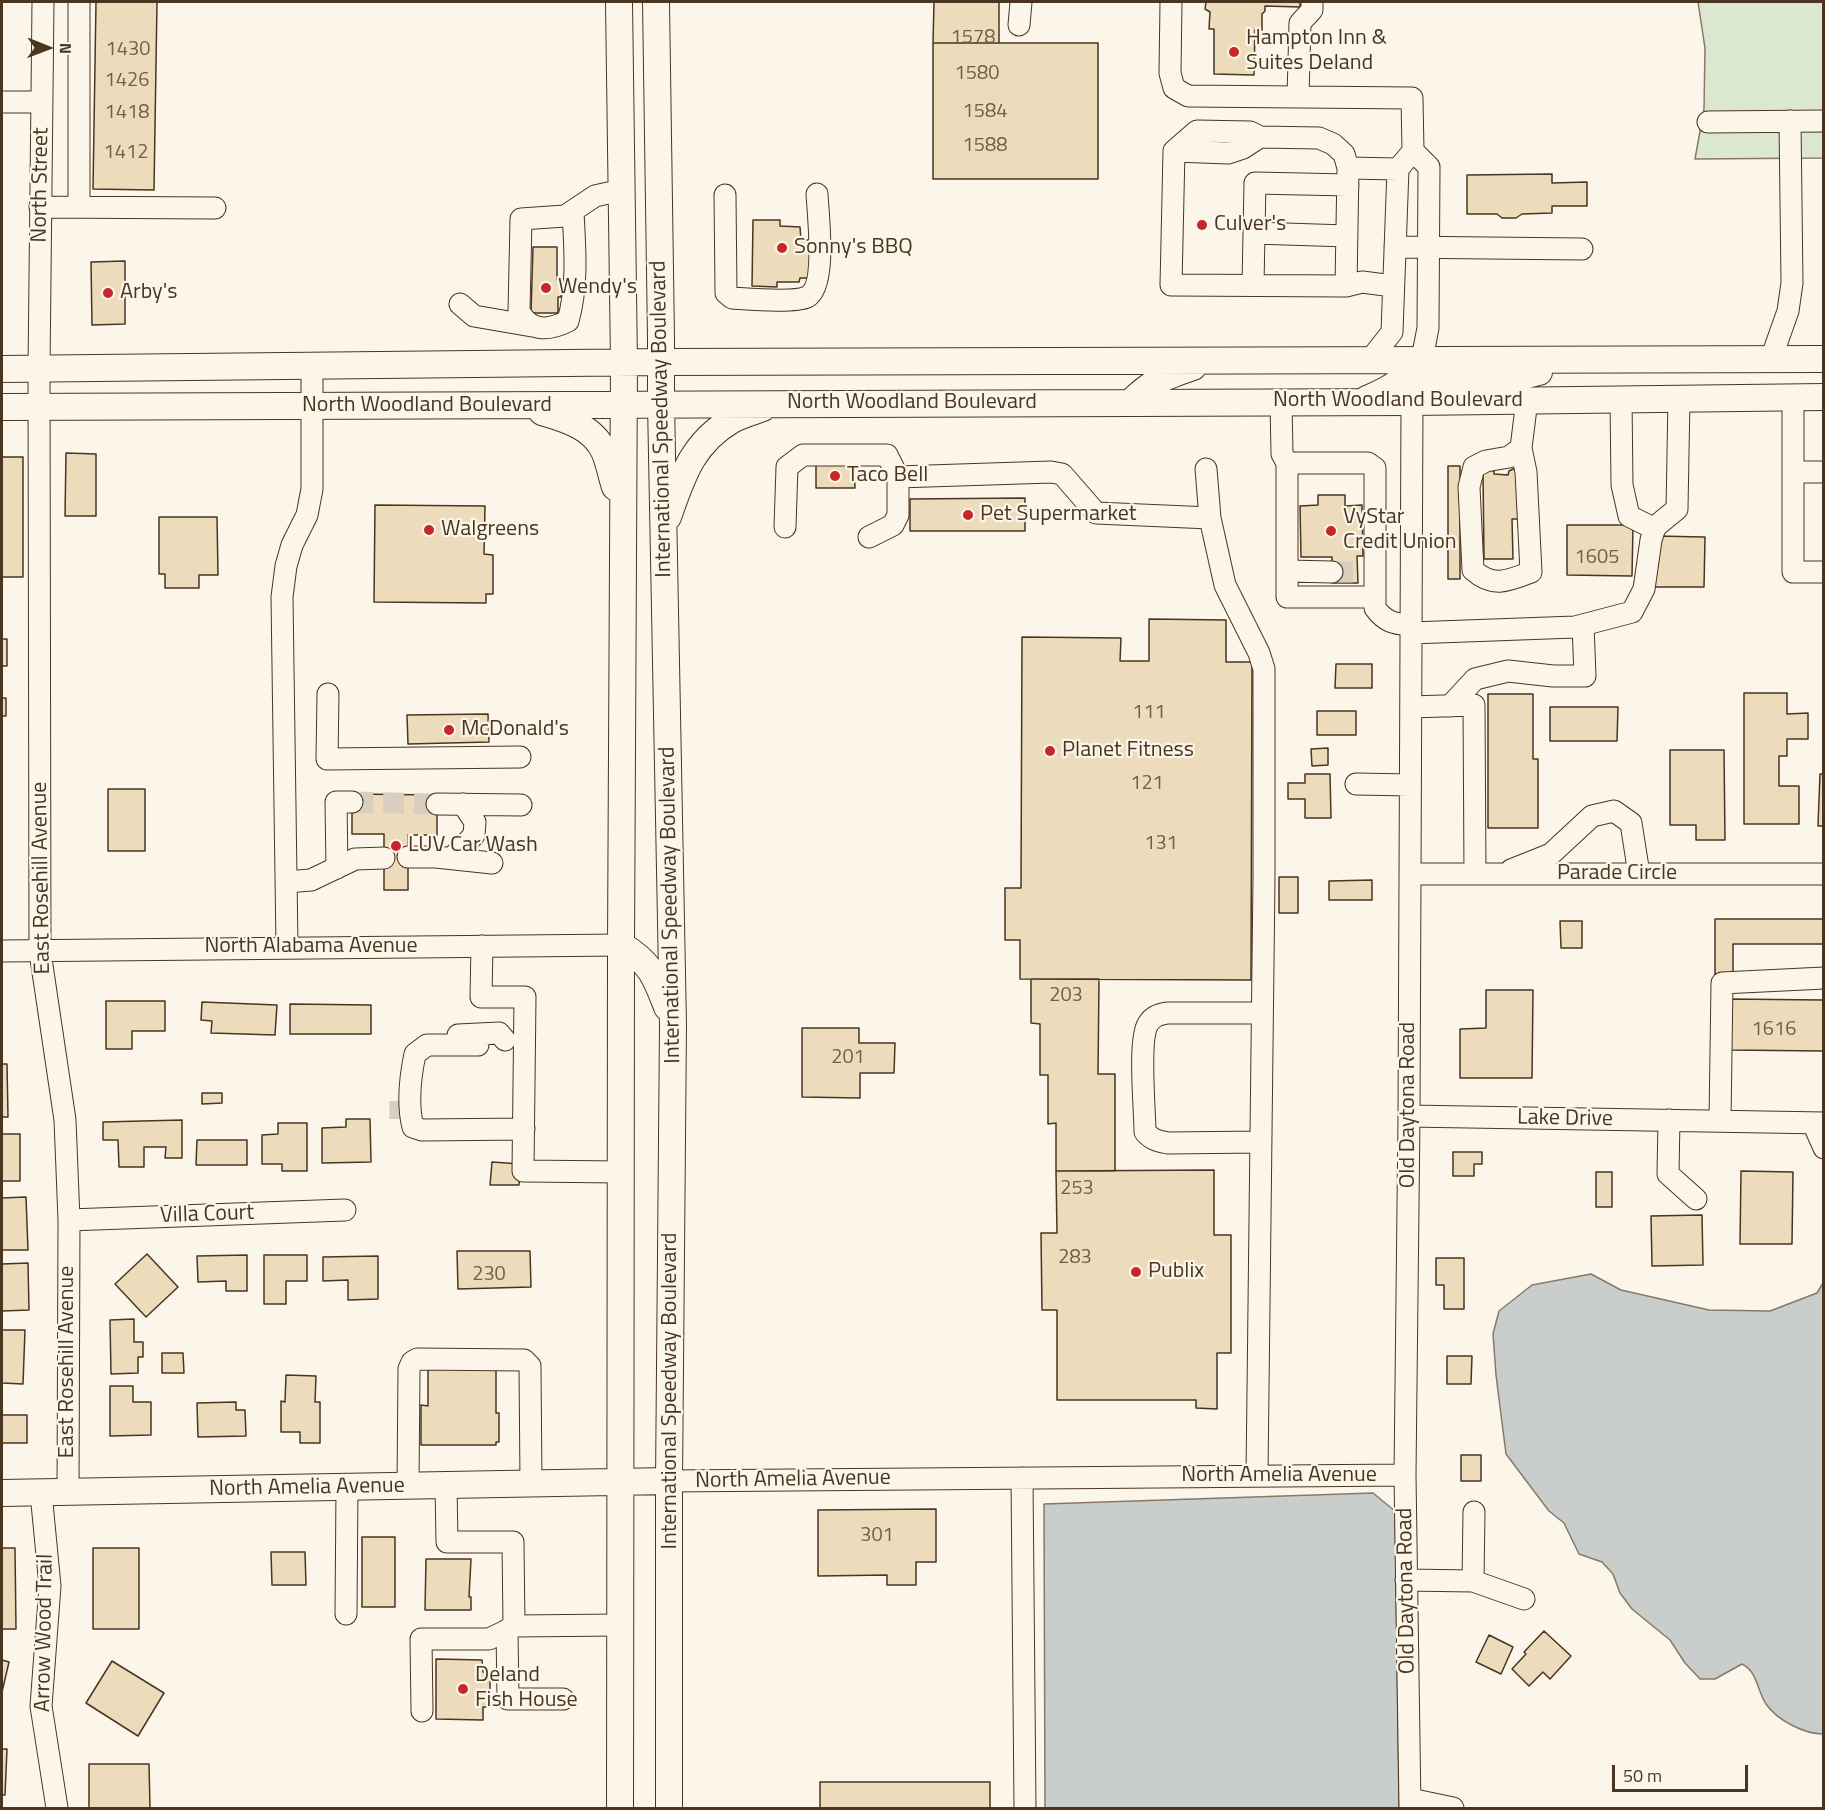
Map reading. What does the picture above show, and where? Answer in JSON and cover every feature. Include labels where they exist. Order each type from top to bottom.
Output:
[{"type":"main road","name":"International Speedway Boulevard","points":[[619,2],[615,194],[624,363],[620,1809]]},
{"type":"main road","name":"International Speedway Boulevard","points":[[656,2],[663,532],[674,1025],[669,1481],[669,1809]]},
{"type":"main road","points":[[615,194],[659,195]]},
{"type":"main road","points":[[1412,402],[1428,385],[1443,378],[1519,376],[1598,359]]},
{"type":"main road","name":"North Woodland Boulevard","points":[[2,369],[662,362],[1824,359]]},
{"type":"main road","points":[[1130,403],[1143,389],[1159,378],[1213,360]]},
{"type":"main road","points":[[1362,402],[1393,388],[1422,360]]},
{"type":"main road","name":"North Woodland Boulevard","points":[[2,407],[1412,402],[1824,397]]},
{"type":"main road","points":[[663,532],[686,467],[703,444],[731,420],[775,403]]},
{"type":"main road","points":[[524,406],[575,423],[594,437],[603,450],[622,509]]},
{"type":"main road","points":[[621,945],[639,956],[656,978],[674,1025]]},
{"type":"main road","name":"North Amelia Avenue","points":[[2,1493],[669,1481]]},
{"type":"street","name":"North Street","points":[[39,369],[43,2]]},
{"type":"street","points":[[79,2],[79,207]]},
{"type":"street","points":[[1019,25],[1021,2]]},
{"type":"street","points":[[1171,2],[1170,73],[1174,88],[1188,96],[1412,98],[1413,151],[1398,169],[1392,332],[1370,360]]},
{"type":"street","points":[[1298,97],[1300,23],[1312,10],[1312,2]]},
{"type":"street","points":[[2,102],[42,102]]},
{"type":"street","points":[[1708,122],[1824,120]]},
{"type":"street","points":[[1771,359],[1788,311],[1792,279],[1790,122]]},
{"type":"street","points":[[1346,286],[1348,176],[1344,154],[1333,144],[1320,138],[1260,137],[1243,148],[1228,153],[1174,151],[1171,285],[1346,286],[1362,282],[1394,286]]},
{"type":"street","points":[[1413,151],[1429,167],[1428,328],[1422,360]]},
{"type":"street","points":[[1253,285],[1255,183],[1348,176],[1398,169]]},
{"type":"street","points":[[532,326],[524,321],[519,311],[522,219],[565,216],[595,196],[615,194]]},
{"type":"street","points":[[725,195],[726,293],[732,298],[798,299],[811,294],[816,285],[819,263],[817,194]]},
{"type":"street","points":[[40,207],[215,208]]},
{"type":"street","points":[[460,304],[474,316],[532,326],[556,327],[568,321],[573,297],[575,250],[573,212]]},
{"type":"street","points":[[1254,233],[1347,236]]},
{"type":"street","points":[[1395,247],[1582,249]]},
{"type":"street","points":[[287,947],[282,597],[286,566],[292,545],[307,515],[312,489],[312,366]]},
{"type":"street","name":"East Rosehill Avenue","points":[[39,369],[40,952],[64,1120],[69,1220],[68,1492]]},
{"type":"street","points":[[1793,397],[1793,572],[1824,572]]},
{"type":"street","points":[[1287,463],[1368,463],[1375,468],[1366,572],[1375,608],[1382,618],[1411,629],[1575,627],[1632,612],[1644,589],[1655,529],[1677,508],[1679,398]]},
{"type":"street","points":[[1621,399],[1622,485],[1629,516],[1655,529]]},
{"type":"street","points":[[1521,448],[1509,457],[1474,467],[1469,487],[1473,570],[1482,579],[1506,582],[1531,572],[1526,472],[1521,448],[1527,400]]},
{"type":"street","points":[[1281,402],[1282,454],[1287,463],[1287,597],[1374,597]]},
{"type":"street","name":"Old Daytona Road","points":[[1410,1804],[1405,1475],[1412,402]]},
{"type":"street","points":[[785,527],[787,467],[803,455],[888,455],[898,477],[898,515],[893,525],[869,537]]},
{"type":"street","points":[[1206,469],[1210,518],[1225,585],[1259,653],[1264,669],[1257,1476]]},
{"type":"street","points":[[898,477],[1052,472],[1062,474],[1096,513],[1210,518]]},
{"type":"street","points":[[1793,472],[1824,472]]},
{"type":"street","points":[[1287,571],[1332,572]]},
{"type":"street","points":[[1450,706],[1475,679],[1508,671],[1553,676],[1585,676],[1583,625]]},
{"type":"street","points":[[328,694],[327,759],[520,757]]},
{"type":"street","points":[[1411,707],[1474,705],[1475,874]]},
{"type":"street","points":[[1356,784],[1410,785]]},
{"type":"street","points":[[337,868],[336,802],[352,802]]},
{"type":"street","points":[[437,804],[521,805]]},
{"type":"street","points":[[452,858],[474,835],[475,822],[463,804]]},
{"type":"street","points":[[1501,874],[1551,854],[1592,816],[1614,811],[1631,823],[1639,874]]},
{"type":"street","points":[[408,857],[436,856],[492,863]]},
{"type":"street","points":[[286,882],[311,880],[355,859],[384,858]]},
{"type":"street","name":"Parade Circle","points":[[1410,874],[1824,874]]},
{"type":"street","name":"North Alabama Avenue","points":[[2,951],[621,945]]},
{"type":"street","points":[[482,946],[481,997],[525,997],[500,1043]]},
{"type":"street","points":[[1720,1121],[1722,983],[1824,978]]},
{"type":"street","points":[[1260,1142],[1168,1143],[1156,1141],[1150,1137],[1145,1132],[1144,1045],[1147,1026],[1155,1016],[1167,1013],[1262,1013]]},
{"type":"street","points":[[524,1129],[422,1130],[404,1116],[401,1061],[407,1047],[415,1039],[427,1036],[499,1034],[524,1129],[523,1171],[621,1172]]},
{"type":"street","points":[[404,1116],[411,1119],[410,1078],[415,1054],[427,1045],[500,1043]]},
{"type":"street","name":"Lake Drive","points":[[1409,1116],[1818,1123]]},
{"type":"street","points":[[1669,1120],[1668,1174],[1696,1199]]},
{"type":"street","points":[[1818,1123],[1824,1148]]},
{"type":"street","name":"Villa Court","points":[[69,1220],[345,1210]]},
{"type":"street","points":[[408,1486],[409,1369],[412,1362],[417,1359],[525,1360],[530,1366],[531,1484]]},
{"type":"street","name":"North Amelia Avenue","points":[[669,1481],[1405,1475]]},
{"type":"street","points":[[1022,1478],[1025,1809]]},
{"type":"street","points":[[446,1485],[447,1542],[513,1542],[513,1626],[508,1699],[563,1699]]},
{"type":"street","points":[[346,1614],[347,1487]]},
{"type":"street","name":"Arrow Wood Trail","points":[[40,1493],[50,1586],[41,1706],[57,1809]]},
{"type":"street","points":[[1473,1581],[1474,1512]]},
{"type":"street","points":[[1406,1580],[1473,1581],[1524,1599]]},
{"type":"street","points":[[422,1711],[421,1639],[489,1639],[512,1628],[620,1624]]},
{"type":"street","points":[[1410,1804],[1453,1809]]},
{"type":"green space","points":[[1698,2],[1823,2],[1823,158],[1695,159],[1704,109],[1705,48]]},
{"type":"shaded area","points":[[1591,1274],[1621,1290],[1709,1310],[1770,1311],[1817,1293],[1823,1283],[1823,1734],[1800,1729],[1784,1721],[1771,1710],[1763,1699],[1751,1672],[1742,1664],[1715,1679],[1700,1679],[1685,1663],[1670,1640],[1632,1609],[1620,1593],[1613,1574],[1602,1562],[1579,1554],[1564,1523],[1549,1511],[1506,1454],[1493,1334],[1499,1311],[1532,1285]]},
{"type":"shaded area","points":[[1373,1493],[1395,1511],[1399,1808],[1045,1808],[1044,1504]]},
{"type":"building","points":[[96,2],[157,2],[154,190],[93,189]]},
{"type":"building","points":[[934,2],[999,2],[999,43],[933,43]]},
{"type":"building","name":"Hampton Inn & Suites Deland","points":[[1206,2],[1300,2],[1300,7],[1265,6],[1262,14],[1262,30],[1255,30],[1254,75],[1214,74],[1214,29],[1209,29],[1210,12],[1205,9]]},
{"type":"building","points":[[933,43],[1098,43],[1098,179],[933,179]]},
{"type":"building","points":[[1552,174],[1552,183],[1587,182],[1587,206],[1552,206],[1552,213],[1522,214],[1516,218],[1502,218],[1497,214],[1467,214],[1467,175]]},
{"type":"building","name":"Sonny's BBQ","points":[[753,220],[780,220],[780,226],[800,227],[801,240],[811,240],[810,278],[800,278],[799,282],[777,282],[777,287],[752,286]]},
{"type":"building","name":"Wendy's","points":[[533,247],[557,247],[557,280],[562,280],[561,297],[558,297],[558,313],[531,313]]},
{"type":"building","name":"Arby's","points":[[125,261],[125,324],[92,325],[91,262]]},
{"type":"building","points":[[66,453],[96,454],[96,516],[65,516]]},
{"type":"building","points":[[2,457],[23,457],[23,577],[2,577]]},
{"type":"building","name":"Taco Bell","points":[[816,464],[854,464],[855,488],[816,488]]},
{"type":"building","points":[[1448,466],[1460,466],[1460,579],[1448,579]]},
{"type":"building","points":[[1487,469],[1494,471],[1494,474],[1508,475],[1513,469],[1519,471],[1520,519],[1512,519],[1513,559],[1484,559],[1483,472]]},
{"type":"building","name":"VyStar Credit Union","points":[[1318,495],[1345,495],[1345,506],[1362,505],[1363,556],[1357,556],[1358,583],[1332,583],[1332,557],[1301,557],[1300,506],[1318,505]]},
{"type":"building","name":"Pet Supermarket","points":[[1025,498],[1025,531],[910,531],[910,499]]},
{"type":"building","name":"Walgreens","points":[[375,505],[485,506],[484,554],[493,555],[493,594],[486,594],[486,603],[374,602]]},
{"type":"building","points":[[159,517],[217,517],[218,575],[199,575],[199,588],[165,588],[165,574],[159,574]]},
{"type":"building","points":[[1567,525],[1633,525],[1632,576],[1567,575]]},
{"type":"building","points":[[1655,536],[1705,537],[1704,587],[1655,587]]},
{"type":"building","points":[[1149,619],[1226,620],[1226,662],[1252,662],[1251,980],[1020,979],[1020,940],[1005,940],[1005,888],[1021,888],[1022,637],[1121,638],[1120,661],[1149,661]]},
{"type":"building","points":[[2,639],[7,639],[7,666],[2,666]]},
{"type":"building","points":[[1336,664],[1372,664],[1372,688],[1335,688]]},
{"type":"building","points":[[1744,693],[1787,693],[1787,714],[1808,713],[1808,739],[1787,739],[1787,756],[1779,756],[1779,786],[1799,786],[1799,824],[1744,824]]},
{"type":"building","points":[[1488,694],[1533,694],[1533,759],[1538,759],[1538,828],[1488,828]]},
{"type":"building","points":[[2,698],[6,698],[6,716],[2,716]]},
{"type":"building","points":[[1550,707],[1618,707],[1617,741],[1550,741]]},
{"type":"building","points":[[1317,711],[1356,711],[1356,735],[1317,735]]},
{"type":"building","points":[[488,714],[489,742],[408,744],[407,715]]},
{"type":"building","points":[[1328,748],[1328,765],[1312,766],[1311,749]]},
{"type":"building","points":[[1670,750],[1724,750],[1725,840],[1696,840],[1696,825],[1670,825]]},
{"type":"building","points":[[1305,774],[1330,774],[1331,818],[1305,818],[1305,799],[1288,799],[1288,783],[1305,783]]},
{"type":"building","points":[[1820,774],[1824,774],[1824,826],[1818,826]]},
{"type":"building","points":[[108,789],[145,789],[145,851],[108,851]]},
{"type":"building","name":"LUV Car Wash","points":[[352,794],[437,795],[437,835],[408,835],[408,890],[384,890],[384,834],[352,834]]},
{"type":"building","points":[[1279,877],[1298,877],[1298,913],[1279,913]]},
{"type":"building","points":[[1372,880],[1372,900],[1329,900],[1329,881]]},
{"type":"building","points":[[1715,919],[1824,919],[1824,944],[1733,944],[1733,975],[1715,974]]},
{"type":"building","points":[[1560,921],[1582,921],[1582,948],[1561,948]]},
{"type":"building","points":[[1031,979],[1099,979],[1098,1074],[1115,1074],[1115,1171],[1056,1171],[1056,1123],[1048,1124],[1048,1075],[1040,1075],[1040,1024],[1031,1023]]},
{"type":"building","points":[[1486,990],[1533,990],[1532,1078],[1460,1078],[1460,1029],[1486,1028]]},
{"type":"building","points":[[1728,999],[1824,1000],[1824,1051],[1728,1050]]},
{"type":"building","points":[[106,1001],[165,1001],[165,1031],[132,1031],[132,1049],[106,1049]]},
{"type":"building","points":[[202,1002],[277,1005],[275,1035],[211,1033],[212,1021],[201,1020]]},
{"type":"building","points":[[290,1004],[371,1005],[371,1034],[290,1034]]},
{"type":"building","points":[[802,1028],[859,1028],[859,1043],[895,1043],[894,1073],[860,1073],[860,1098],[802,1097]]},
{"type":"building","points":[[2,1064],[7,1064],[8,1117],[2,1117]]},
{"type":"building","points":[[202,1093],[222,1093],[222,1103],[202,1104]]},
{"type":"building","points":[[346,1119],[370,1119],[371,1162],[322,1163],[322,1128],[346,1127]]},
{"type":"building","points":[[182,1120],[182,1158],[165,1158],[166,1147],[144,1147],[144,1167],[119,1167],[118,1140],[103,1140],[103,1122]]},
{"type":"building","points":[[278,1123],[307,1123],[307,1171],[282,1171],[282,1164],[262,1164],[262,1135],[278,1134]]},
{"type":"building","points":[[2,1134],[20,1134],[20,1181],[2,1181]]},
{"type":"building","points":[[197,1140],[247,1140],[247,1165],[196,1165]]},
{"type":"building","points":[[1453,1152],[1482,1152],[1482,1164],[1474,1164],[1474,1176],[1453,1176]]},
{"type":"building","points":[[492,1162],[521,1164],[519,1185],[490,1185]]},
{"type":"building","name":"Publix","points":[[1214,1170],[1214,1235],[1231,1235],[1231,1353],[1217,1353],[1217,1409],[1196,1408],[1196,1400],[1057,1400],[1057,1310],[1042,1310],[1041,1233],[1057,1233],[1056,1171]]},
{"type":"building","points":[[1741,1171],[1793,1172],[1792,1244],[1740,1244]]},
{"type":"building","points":[[1596,1172],[1612,1172],[1612,1207],[1596,1207]]},
{"type":"building","points":[[26,1197],[28,1250],[2,1250],[2,1198]]},
{"type":"building","points":[[1702,1215],[1703,1265],[1652,1266],[1651,1216]]},
{"type":"building","points":[[457,1251],[530,1251],[531,1287],[458,1289]]},
{"type":"building","points":[[147,1254],[178,1287],[146,1317],[115,1284]]},
{"type":"building","points":[[247,1255],[247,1291],[226,1291],[226,1281],[198,1282],[197,1256]]},
{"type":"building","points":[[264,1255],[307,1255],[307,1281],[286,1281],[286,1304],[264,1304]]},
{"type":"building","points":[[378,1256],[378,1299],[348,1300],[348,1280],[323,1281],[323,1257]]},
{"type":"building","points":[[1436,1258],[1464,1258],[1464,1309],[1444,1309],[1444,1285],[1436,1285]]},
{"type":"building","points":[[28,1263],[29,1310],[2,1311],[2,1264]]},
{"type":"building","points":[[134,1319],[134,1342],[143,1342],[143,1357],[138,1357],[138,1373],[111,1374],[110,1320]]},
{"type":"building","points":[[2,1330],[25,1330],[23,1384],[2,1383]]},
{"type":"building","points":[[162,1353],[183,1353],[184,1373],[162,1373]]},
{"type":"building","points":[[1447,1356],[1472,1356],[1471,1384],[1447,1384]]},
{"type":"building","points":[[428,1368],[496,1369],[496,1413],[499,1413],[499,1442],[496,1442],[496,1445],[421,1445],[421,1405],[428,1406]]},
{"type":"building","points":[[286,1375],[316,1376],[315,1402],[320,1402],[320,1443],[300,1443],[300,1432],[281,1432],[281,1401],[285,1402]]},
{"type":"building","points":[[110,1386],[133,1386],[133,1402],[151,1402],[151,1435],[110,1436]]},
{"type":"building","points":[[236,1402],[236,1410],[245,1410],[246,1436],[198,1437],[197,1403]]},
{"type":"building","points":[[2,1415],[27,1415],[27,1443],[2,1443]]},
{"type":"building","points":[[1461,1455],[1481,1455],[1481,1481],[1461,1481]]},
{"type":"building","points":[[936,1509],[936,1562],[916,1562],[916,1585],[887,1585],[887,1575],[818,1576],[818,1510]]},
{"type":"building","points":[[362,1537],[395,1537],[395,1607],[362,1607]]},
{"type":"building","points":[[2,1548],[15,1548],[16,1629],[2,1629]]},
{"type":"building","points":[[93,1548],[139,1548],[139,1629],[93,1629]]},
{"type":"building","points":[[271,1552],[305,1552],[306,1585],[272,1585]]},
{"type":"building","points":[[426,1559],[471,1559],[469,1597],[471,1597],[471,1610],[425,1610]]},
{"type":"building","points":[[1544,1631],[1571,1656],[1550,1679],[1543,1672],[1529,1686],[1512,1669]]},
{"type":"building","points":[[1489,1635],[1513,1647],[1501,1674],[1476,1662]]},
{"type":"building","name":"Deland Fish House","points":[[436,1659],[482,1660],[483,1672],[490,1672],[490,1707],[483,1707],[483,1720],[436,1719]]},
{"type":"building","points":[[2,1660],[9,1662],[2,1692]]},
{"type":"building","points":[[112,1661],[164,1693],[138,1736],[86,1703]]},
{"type":"building","points":[[2,1749],[7,1749],[5,1795],[2,1795]]},
{"type":"building","points":[[89,1764],[149,1764],[150,1808],[89,1808]]},
{"type":"building","points":[[820,1782],[990,1782],[990,1808],[820,1808]]},
{"type":"tunnel","points":[[1332,572],[1358,572]]},
{"type":"tunnel","points":[[352,802],[437,804]]},
{"type":"tunnel","points":[[400,1101],[400,1119]]},
{"type":"place","name":"Hampton Inn & Suites Deland","points":[[1234,52]]},
{"type":"place","name":"Culver's","points":[[1202,225]]},
{"type":"place","name":"Sonny's BBQ","points":[[782,248]]},
{"type":"place","name":"Wendy's","points":[[546,288]]},
{"type":"place","name":"Arby's","points":[[108,293]]},
{"type":"place","name":"Taco Bell","points":[[835,476]]},
{"type":"place","name":"Pet Supermarket","points":[[968,515]]},
{"type":"place","name":"Walgreens","points":[[429,530]]},
{"type":"place","name":"VyStar Credit Union","points":[[1331,531]]},
{"type":"place","name":"McDonald's","points":[[449,730]]},
{"type":"place","name":"Planet Fitness","points":[[1050,751]]},
{"type":"place","name":"LUV Car Wash","points":[[396,846]]},
{"type":"place","name":"Publix","points":[[1136,1272]]},
{"type":"place","name":"Deland Fish House","points":[[463,1689]]}]
